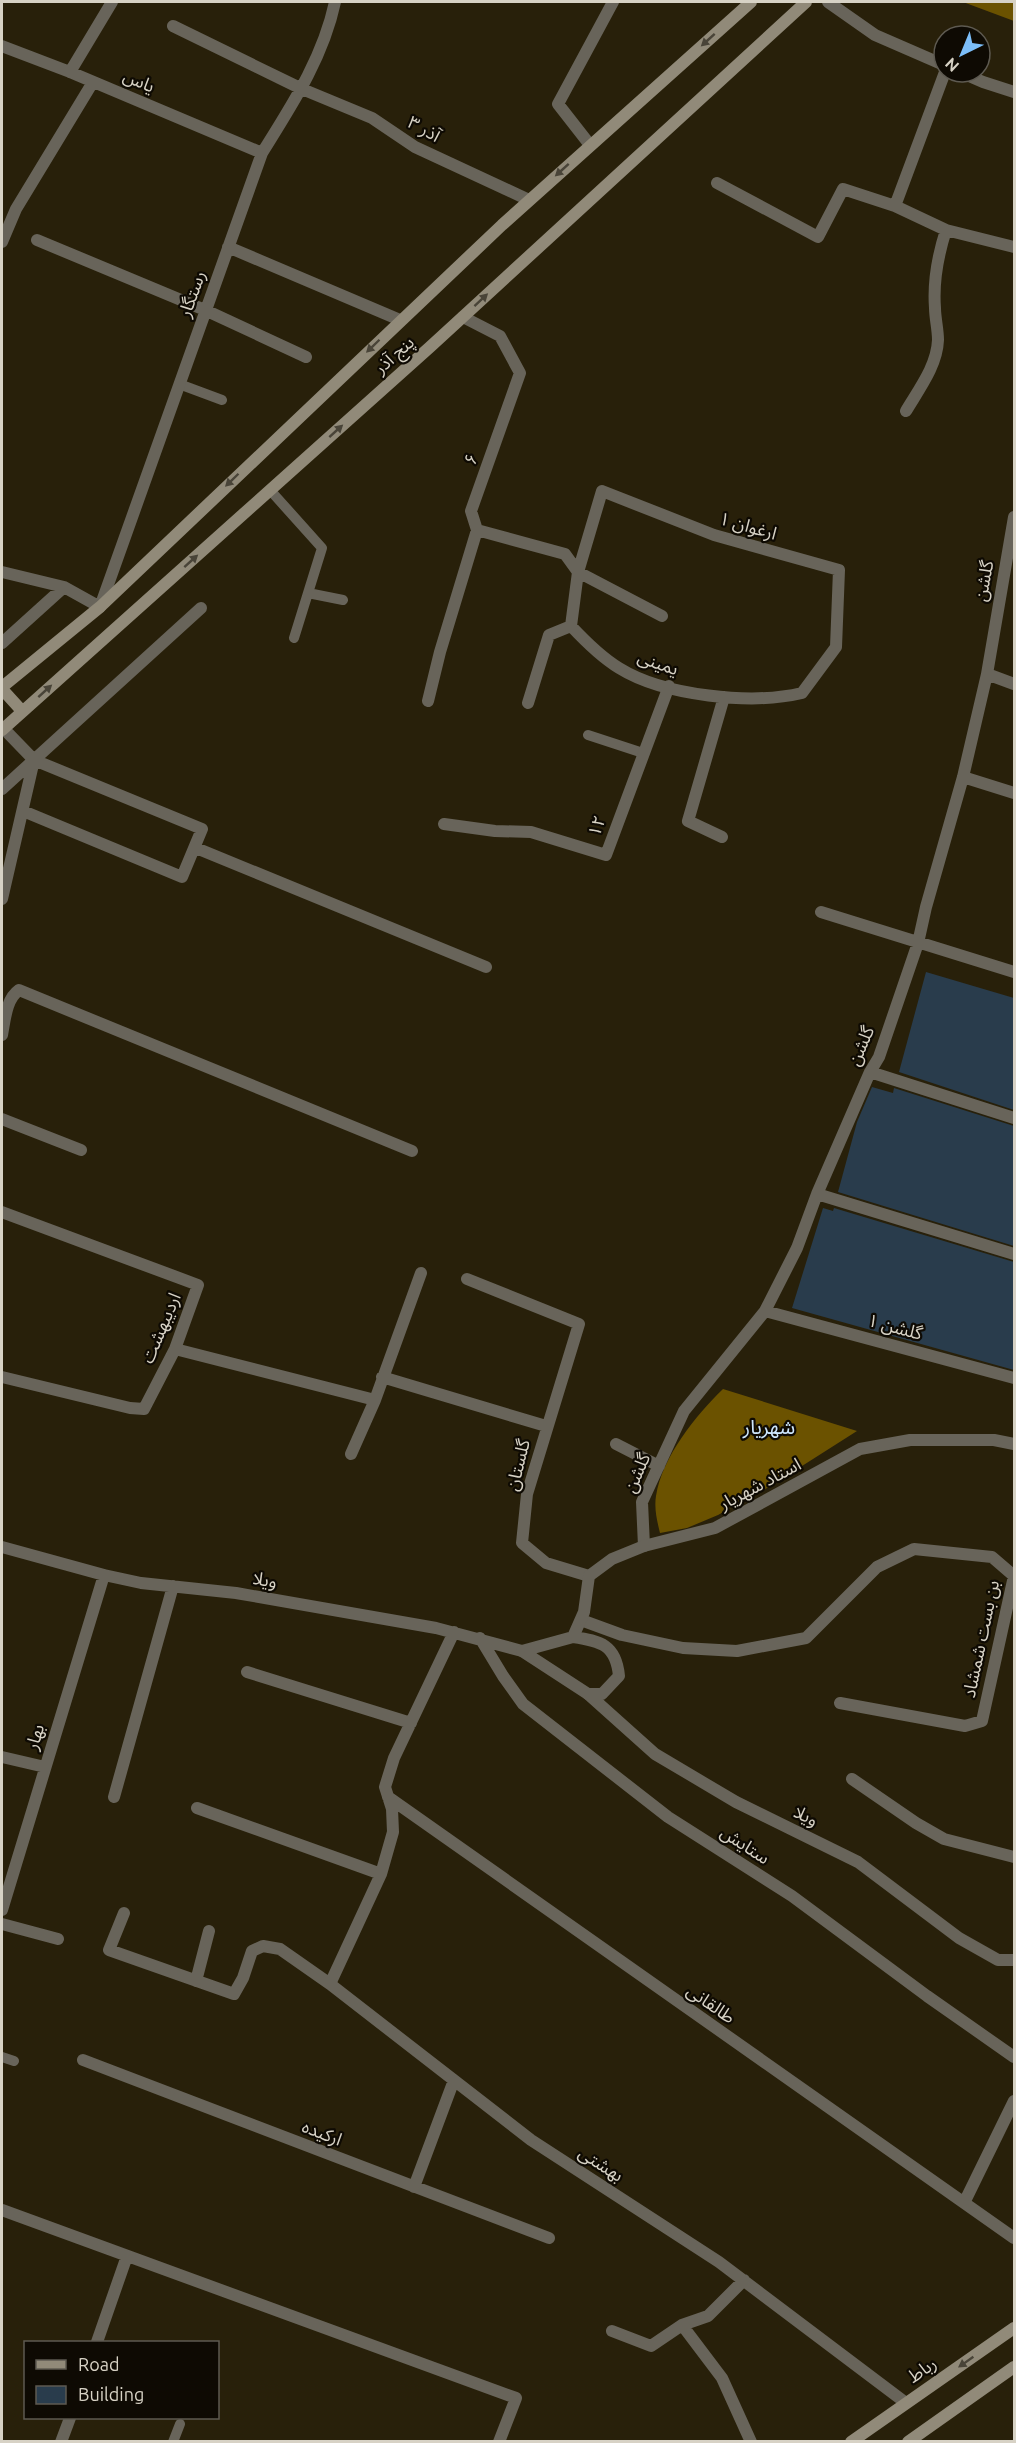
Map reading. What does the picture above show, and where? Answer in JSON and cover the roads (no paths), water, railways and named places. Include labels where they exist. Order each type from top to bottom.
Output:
[{"type":"main road","name":"پنج آذر","points":[[2,688],[100,607],[529,200],[752,2]]},
{"type":"main road","name":"پنج آذر","points":[[2,729],[463,317],[806,2]]},
{"type":"main road","points":[[2,688],[22,711]]},
{"type":"main road","name":"رباط","points":[[851,2442],[1014,2328]]},
{"type":"main road","points":[[908,2442],[1014,2367]]},
{"type":"street","points":[[70,72],[112,2]]},
{"type":"street","name":"رستگار","points":[[100,607],[262,153],[302,89],[330,26],[335,2]]},
{"type":"street","points":[[590,145],[558,104],[613,2]]},
{"type":"street","points":[[828,2],[875,35],[932,60]]},
{"type":"street","name":"آذر ۳","points":[[173,26],[302,89],[372,118],[415,147],[529,200]]},
{"type":"street","name":"یاس","points":[[2,46],[70,72],[262,153]]},
{"type":"street","points":[[2,242],[16,209],[93,82]]},
{"type":"street","points":[[895,206],[941,84]]},
{"type":"street","points":[[989,84],[1014,92]]},
{"type":"street","points":[[717,183],[818,237],[843,189],[895,206],[946,230],[1014,247]]},
{"type":"street","points":[[906,411],[931,369],[938,341],[934,306],[936,278],[946,230]]},
{"type":"street","points":[[37,240],[205,310],[306,357]]},
{"type":"street","points":[[228,246],[400,320]]},
{"type":"street","name":"۶","points":[[463,317],[500,336],[520,373],[471,511],[477,530]]},
{"type":"street","name":"ارغوان ۱","points":[[578,572],[602,491],[714,535],[839,570],[836,647],[802,693]]},
{"type":"street","name":"گلشن","points":[[644,1546],[642,1502],[684,1411],[765,1311],[797,1248],[817,1194],[870,1072],[879,1057],[918,943],[963,777],[987,674],[1014,517]]},
{"type":"street","points":[[428,701],[440,652],[477,530],[565,554],[578,572],[662,616]]},
{"type":"street","points":[[2,572],[64,587],[100,607]]},
{"type":"street","points":[[528,703],[549,635],[571,626],[578,572]]},
{"type":"street","points":[[2,643],[64,587]]},
{"type":"street","points":[[2,789],[201,608]]},
{"type":"street","name":"یمینی","points":[[571,626],[585,641],[620,668],[669,686],[708,697],[779,699],[802,693]]},
{"type":"street","points":[[987,674],[1014,684]]},
{"type":"street","name":"۱۲","points":[[444,824],[495,831],[531,832],[606,855],[669,686]]},
{"type":"street","points":[[722,837],[688,821],[724,697]]},
{"type":"street","points":[[2,729],[34,760],[202,829],[182,877],[23,811]]},
{"type":"street","points":[[2,900],[34,760]]},
{"type":"street","points":[[963,777],[1014,792]]},
{"type":"street","points":[[196,848],[486,967]]},
{"type":"street","points":[[822,912],[1014,972]]},
{"type":"street","points":[[2,1035],[10,1000],[19,990],[412,1151]]},
{"type":"street","points":[[870,1072],[1014,1118]]},
{"type":"street","points":[[2,1119],[81,1150]]},
{"type":"street","points":[[817,1194],[1014,1254]]},
{"type":"street","name":"اردیبهشت","points":[[2,1212],[198,1285],[175,1349],[144,1409],[130,1408],[2,1377]]},
{"type":"street","points":[[351,1454],[375,1400],[421,1274]]},
{"type":"street","name":"گلستان","points":[[467,1279],[579,1324],[527,1494],[522,1543],[546,1563],[590,1576]]},
{"type":"street","name":"گلشن ۱","points":[[765,1311],[1014,1378]]},
{"type":"street","points":[[175,1349],[375,1400]]},
{"type":"street","points":[[382,1377],[546,1426]]},
{"type":"street","name":"استاد شهریار","points":[[590,1576],[612,1559],[644,1546],[715,1528],[860,1449],[910,1440],[994,1440],[1014,1444]]},
{"type":"street","points":[[616,1444],[659,1466]]},
{"type":"street","name":"ویلا","points":[[2,1547],[104,1575],[236,1593],[454,1632],[522,1651],[588,1694],[655,1754],[736,1802],[858,1862],[959,1938],[998,1960],[1014,1960]]},
{"type":"street","name":"بن بست شمشاد","points":[[581,1620],[622,1635],[683,1648],[737,1651],[806,1638],[877,1568],[914,1549],[992,1557],[1014,1576],[982,1720],[965,1726],[840,1703]]},
{"type":"street","name":"بهار","points":[[2,1910],[104,1575]]},
{"type":"street","points":[[573,1637],[581,1620],[590,1576]]},
{"type":"street","points":[[114,1797],[173,1586]]},
{"type":"street","points":[[330,1983],[381,1874],[393,1832],[392,1809],[385,1787],[394,1758],[454,1632]]},
{"type":"street","points":[[522,1651],[573,1637],[593,1640],[608,1648],[618,1660],[619,1676],[602,1694],[588,1694]]},
{"type":"street","name":"ستایش","points":[[480,1638],[523,1704],[668,1817],[792,1896],[1014,2057]]},
{"type":"street","points":[[247,1672],[411,1723]]},
{"type":"street","points":[[2,1757],[45,1767]]},
{"type":"street","points":[[852,1779],[916,1823],[944,1839],[1014,1857]]},
{"type":"street","name":"طالقانی","points":[[388,1797],[892,2153],[965,2201],[1014,2238]]},
{"type":"street","points":[[197,1808],[381,1874]]},
{"type":"street","points":[[124,1912],[109,1950],[196,1981],[209,1931]]},
{"type":"street","points":[[2,1924],[58,1939]]},
{"type":"street","name":"بهشتی","points":[[196,1981],[234,1994],[243,1978],[252,1951],[263,1946],[280,1949],[330,1983],[531,2140],[744,2280],[906,2403]]},
{"type":"street","name":"ارکیده","points":[[82,2060],[549,2238]]},
{"type":"street","points":[[414,2187],[454,2080]]},
{"type":"street","points":[[965,2201],[1014,2101]]},
{"type":"street","points":[[2,2211],[516,2398],[499,2442]]},
{"type":"street","points":[[98,2341],[127,2256]]},
{"type":"street","points":[[612,2331],[651,2346],[682,2325],[708,2316],[744,2280]]},
{"type":"street","points":[[682,2325],[722,2378],[751,2442]]},
{"type":"street","points":[[61,2442],[70,2419]]},
{"type":"lane","points":[[179,384],[222,400]]},
{"type":"lane","points":[[270,490],[322,548],[294,638]]},
{"type":"lane","points":[[308,593],[343,600]]},
{"type":"lane","points":[[588,735],[643,753]]},
{"type":"lane","points":[[2,2057],[14,2061]]},
{"type":"lane","points":[[173,2442],[180,2424]]},
{"type":"district","name":"شهریار","points":[[769,1427]]}]
